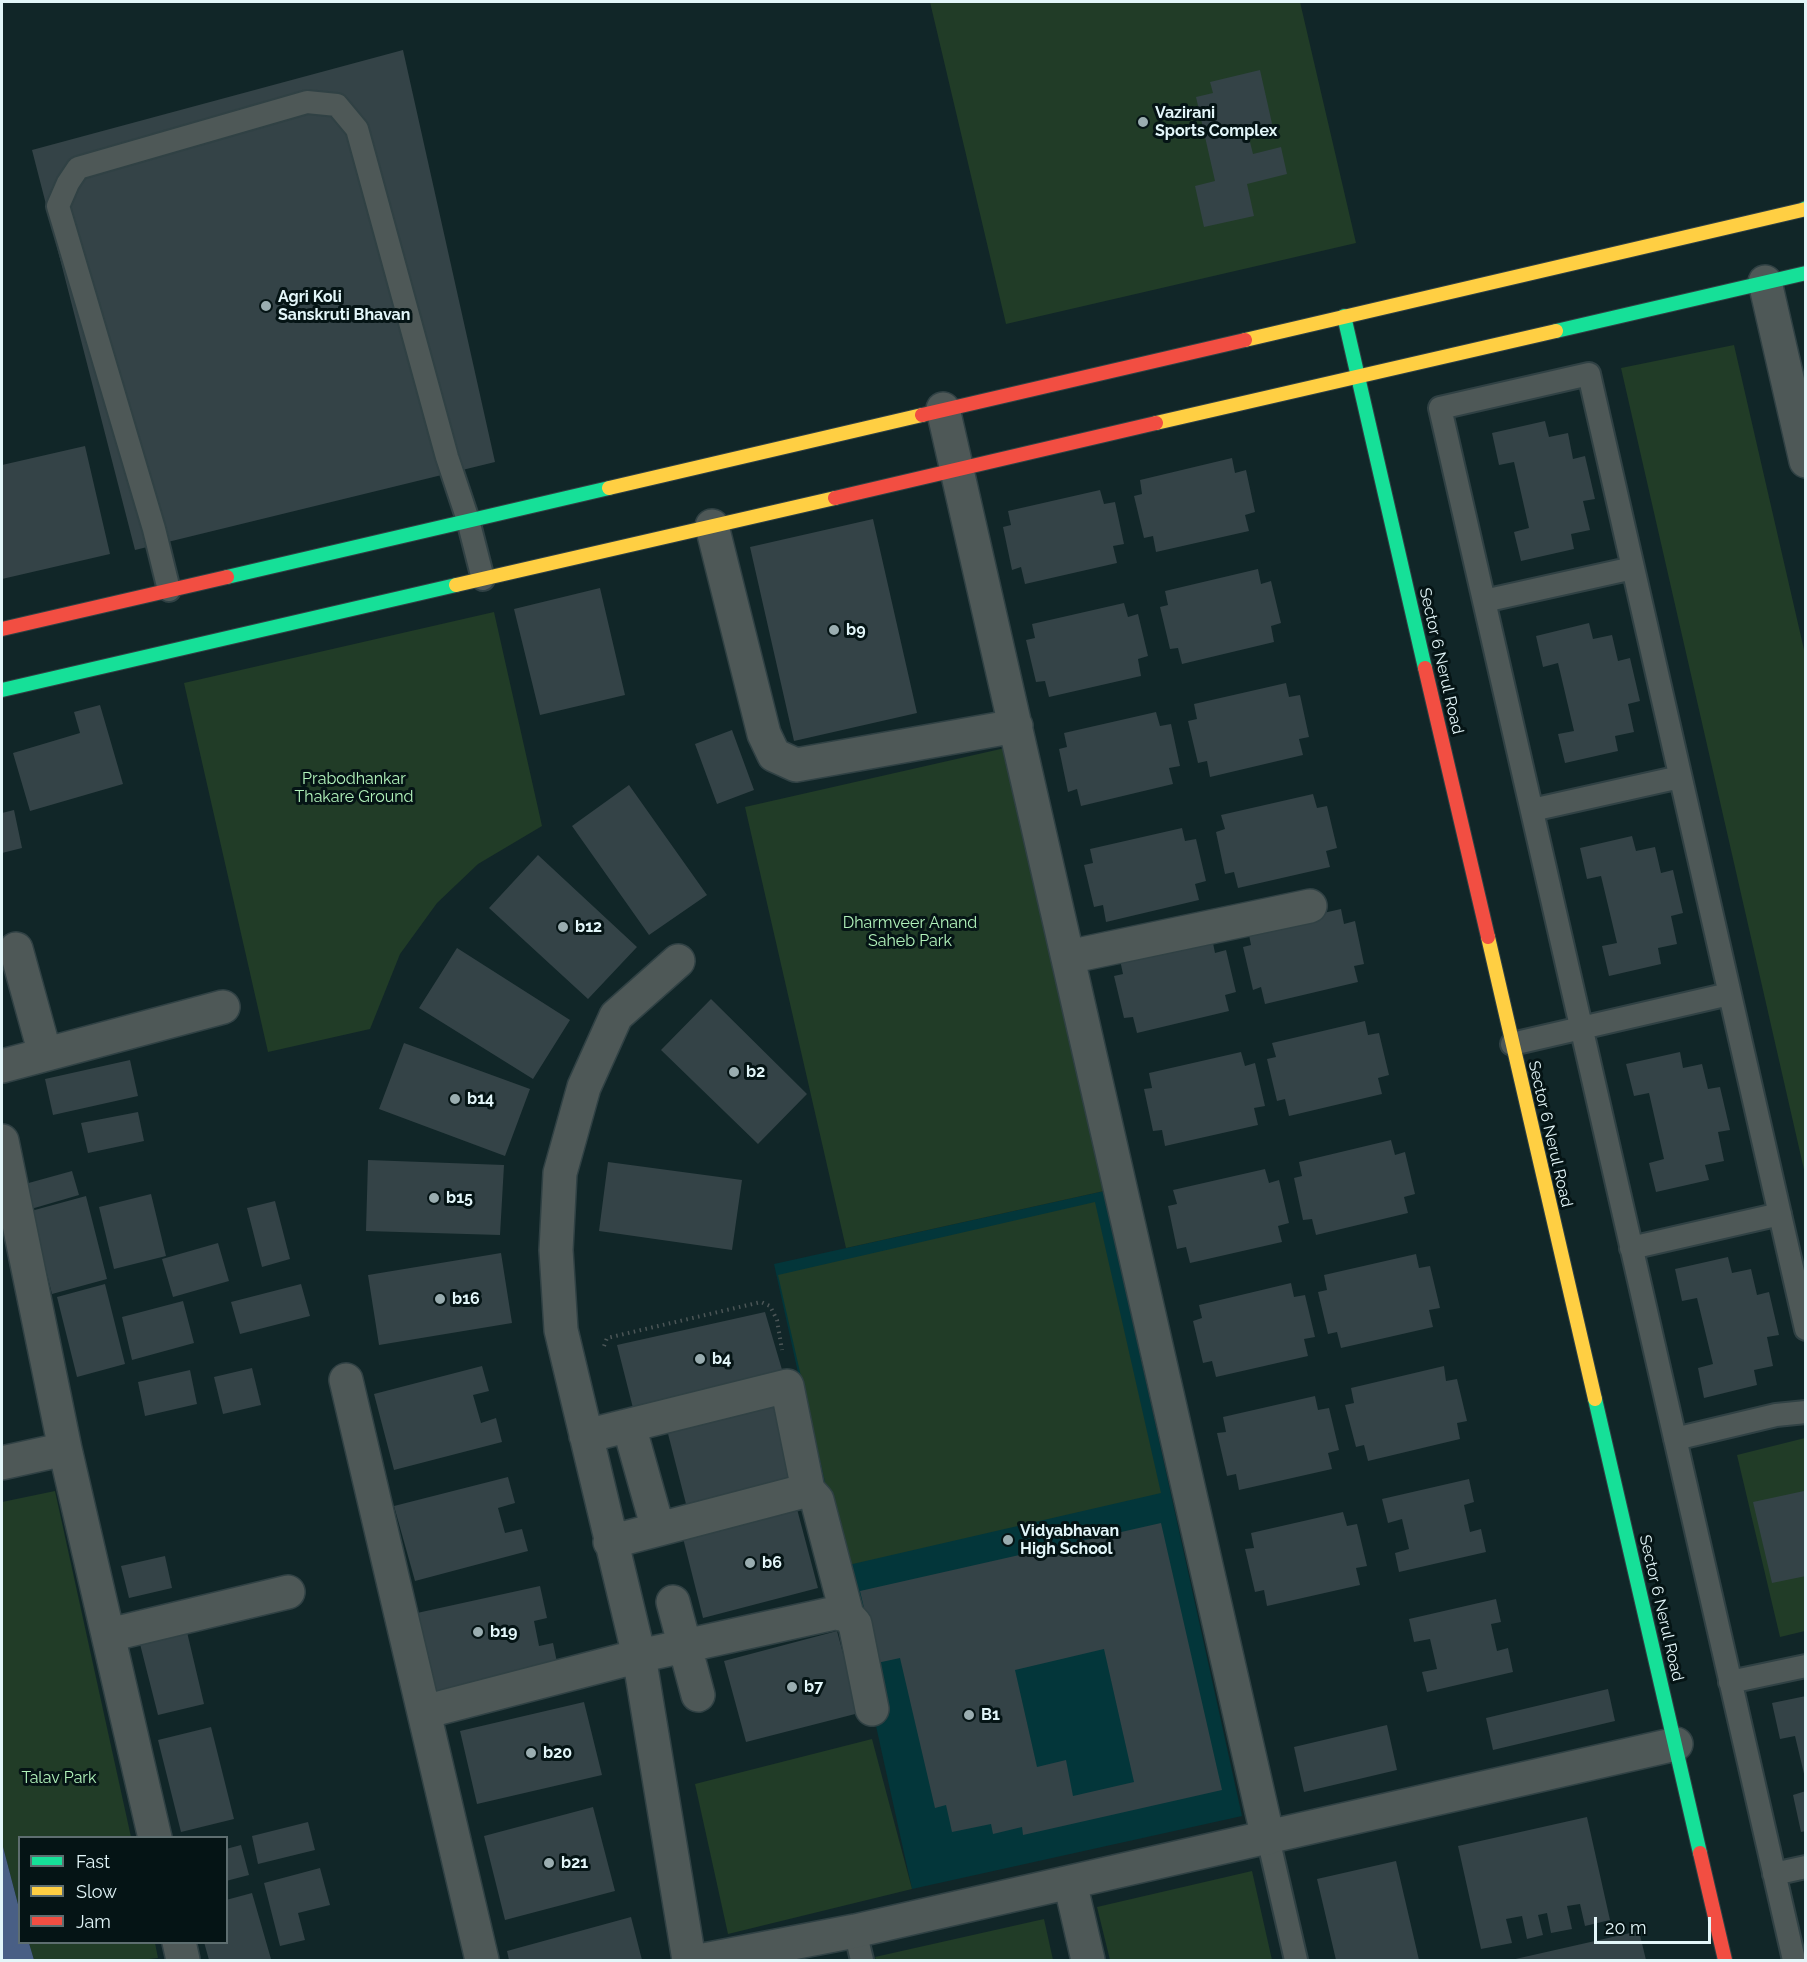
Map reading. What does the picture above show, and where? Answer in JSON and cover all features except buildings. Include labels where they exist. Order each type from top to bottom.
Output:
[{"type":"street","points":[[2,629],[1805,208]]},
{"type":"street","points":[[2,690],[1806,273]]},
{"type":"street","points":[[1765,282],[1806,461]]},
{"type":"street","name":"Sector 6 Nerul Road","points":[[1344,316],[1725,1960]]},
{"type":"street","points":[[944,409],[1268,1838]]},
{"type":"street","points":[[712,526],[764,734],[774,755],[796,765],[1016,726]]},
{"type":"street","points":[[1068,957],[1310,906]]},
{"type":"street","points":[[16,949],[45,1054]]},
{"type":"street","points":[[678,961],[616,1016],[584,1088],[560,1173],[556,1250],[561,1330],[639,1656],[689,1960]]},
{"type":"street","points":[[2,1066],[223,1007]]},
{"type":"street","points":[[2,1141],[66,1449],[155,1836]]},
{"type":"street","points":[[346,1380],[482,1960]]},
{"type":"street","points":[[586,1436],[787,1386],[808,1490],[817,1500],[847,1615],[855,1624],[872,1708]]},
{"type":"street","points":[[629,1426],[658,1529]]},
{"type":"street","points":[[2,1462],[66,1449]]},
{"type":"street","points":[[610,1542],[808,1490]]},
{"type":"street","points":[[109,1635],[288,1593]]},
{"type":"street","points":[[673,1602],[698,1695]]},
{"type":"street","points":[[424,1712],[639,1656],[835,1613],[847,1615]]},
{"type":"street","points":[[704,1960],[858,1946],[1070,1882],[1676,1744]]},
{"type":"street","points":[[1070,1882],[1088,1960]]},
{"type":"street","points":[[179,1944],[183,1960]]},
{"type":"lane","points":[[169,590],[154,529],[58,206],[68,183],[78,168],[307,102],[337,105],[357,129],[483,579]]},
{"type":"lane","points":[[1794,1960],[1440,408],[1588,374],[1806,1329]]},
{"type":"lane","points":[[1484,602],[1633,568]]},
{"type":"lane","points":[[1532,810],[1680,777]]},
{"type":"lane","points":[[1512,1044],[1730,994]]},
{"type":"lane","points":[[1631,1248],[1780,1214]]},
{"type":"lane","points":[[1675,1439],[1776,1415],[1806,1412]]},
{"type":"lane","points":[[1730,1682],[1806,1666]]},
{"type":"lane","points":[[1268,1838],[1296,1960]]},
{"type":"lane","points":[[1774,1874],[1806,1867]]},
{"type":"path","points":[[604,1347],[607,1338],[761,1302],[770,1306],[777,1320],[787,1386]]},
{"type":"shaded area","name":"Vidyabhavan High School","points":[[1104,1191],[1242,1816],[912,1889],[774,1264]]},
{"type":"shaded area","points":[[2,1843],[18,1904],[18,1944],[29,1944],[34,1960],[2,1960]]},
{"type":"green space","name":"Vazirani Sports Complex","points":[[930,2],[1300,2],[1356,243],[1006,324]]},
{"type":"green space","points":[[1734,345],[1805,654],[1805,1174],[1621,368]]},
{"type":"green space","name":"Prabodhankar Thakare Ground","points":[[494,612],[542,826],[478,864],[437,903],[400,954],[370,1029],[268,1052],[184,683]]},
{"type":"green space","name":"Dharmveer Anand Saheb Park","points":[[1005,748],[1104,1191],[846,1248],[745,807]]},
{"type":"green space","points":[[1095,1202],[1161,1493],[844,1566],[778,1275]]},
{"type":"green space","points":[[1805,1438],[1805,1631],[1780,1637],[1737,1455]]},
{"type":"green space","name":"Talav Park","points":[[55,1491],[131,1836],[18,1836],[18,1904],[2,1843],[2,1502]]},
{"type":"green space","points":[[872,1739],[912,1889],[728,1934],[695,1784]]},
{"type":"green space","points":[[1252,1871],[1272,1960],[1110,1960],[1097,1907]]},
{"type":"green space","points":[[1044,1919],[1053,1960],[876,1960],[875,1957]]},
{"type":"green space","points":[[29,1944],[155,1944],[158,1958],[141,1960],[34,1960]]},
{"type":"traffic: fast","points":[[1556,331],[1806,273]]},
{"type":"traffic: fast","points":[[1344,316],[1425,668]]},
{"type":"traffic: fast","points":[[227,577],[609,488]]},
{"type":"traffic: fast","points":[[2,690],[456,585]]},
{"type":"traffic: fast","points":[[1595,1399],[1700,1853]]},
{"type":"traffic: slow","points":[[1245,340],[1806,209]]},
{"type":"traffic: slow","points":[[1156,423],[1556,331]]},
{"type":"traffic: slow","points":[[609,488],[922,415]]},
{"type":"traffic: slow","points":[[456,585],[835,498]]},
{"type":"traffic: slow","points":[[1488,937],[1595,1399]]},
{"type":"traffic: jam","points":[[922,415],[1245,340]]},
{"type":"traffic: jam","points":[[835,498],[1156,423]]},
{"type":"traffic: jam","points":[[2,629],[227,577]]},
{"type":"traffic: jam","points":[[1425,668],[1488,937]]},
{"type":"traffic: jam","points":[[1700,1853],[1725,1960]]},
{"type":"place","name":"Vazirani Sports Complex","points":[[1143,122]]},
{"type":"place","name":"Agri Koli Sanskruti Bhavan","points":[[266,306]]},
{"type":"place","name":"b9","points":[[834,630]]},
{"type":"place","name":"b12","points":[[563,927]]},
{"type":"place","name":"b2","points":[[734,1072]]},
{"type":"place","name":"b14","points":[[455,1099]]},
{"type":"place","name":"b15","points":[[434,1198]]},
{"type":"place","name":"b16","points":[[440,1299]]},
{"type":"place","name":"b4","points":[[700,1359]]},
{"type":"place","name":"Vidyabhavan High School","points":[[1008,1540]]},
{"type":"place","name":"b6","points":[[750,1563]]},
{"type":"place","name":"b19","points":[[478,1632]]},
{"type":"place","name":"b7","points":[[792,1687]]},
{"type":"place","name":"B1","points":[[969,1715]]},
{"type":"place","name":"b20","points":[[531,1753]]},
{"type":"place","name":"b21","points":[[549,1863]]}]
